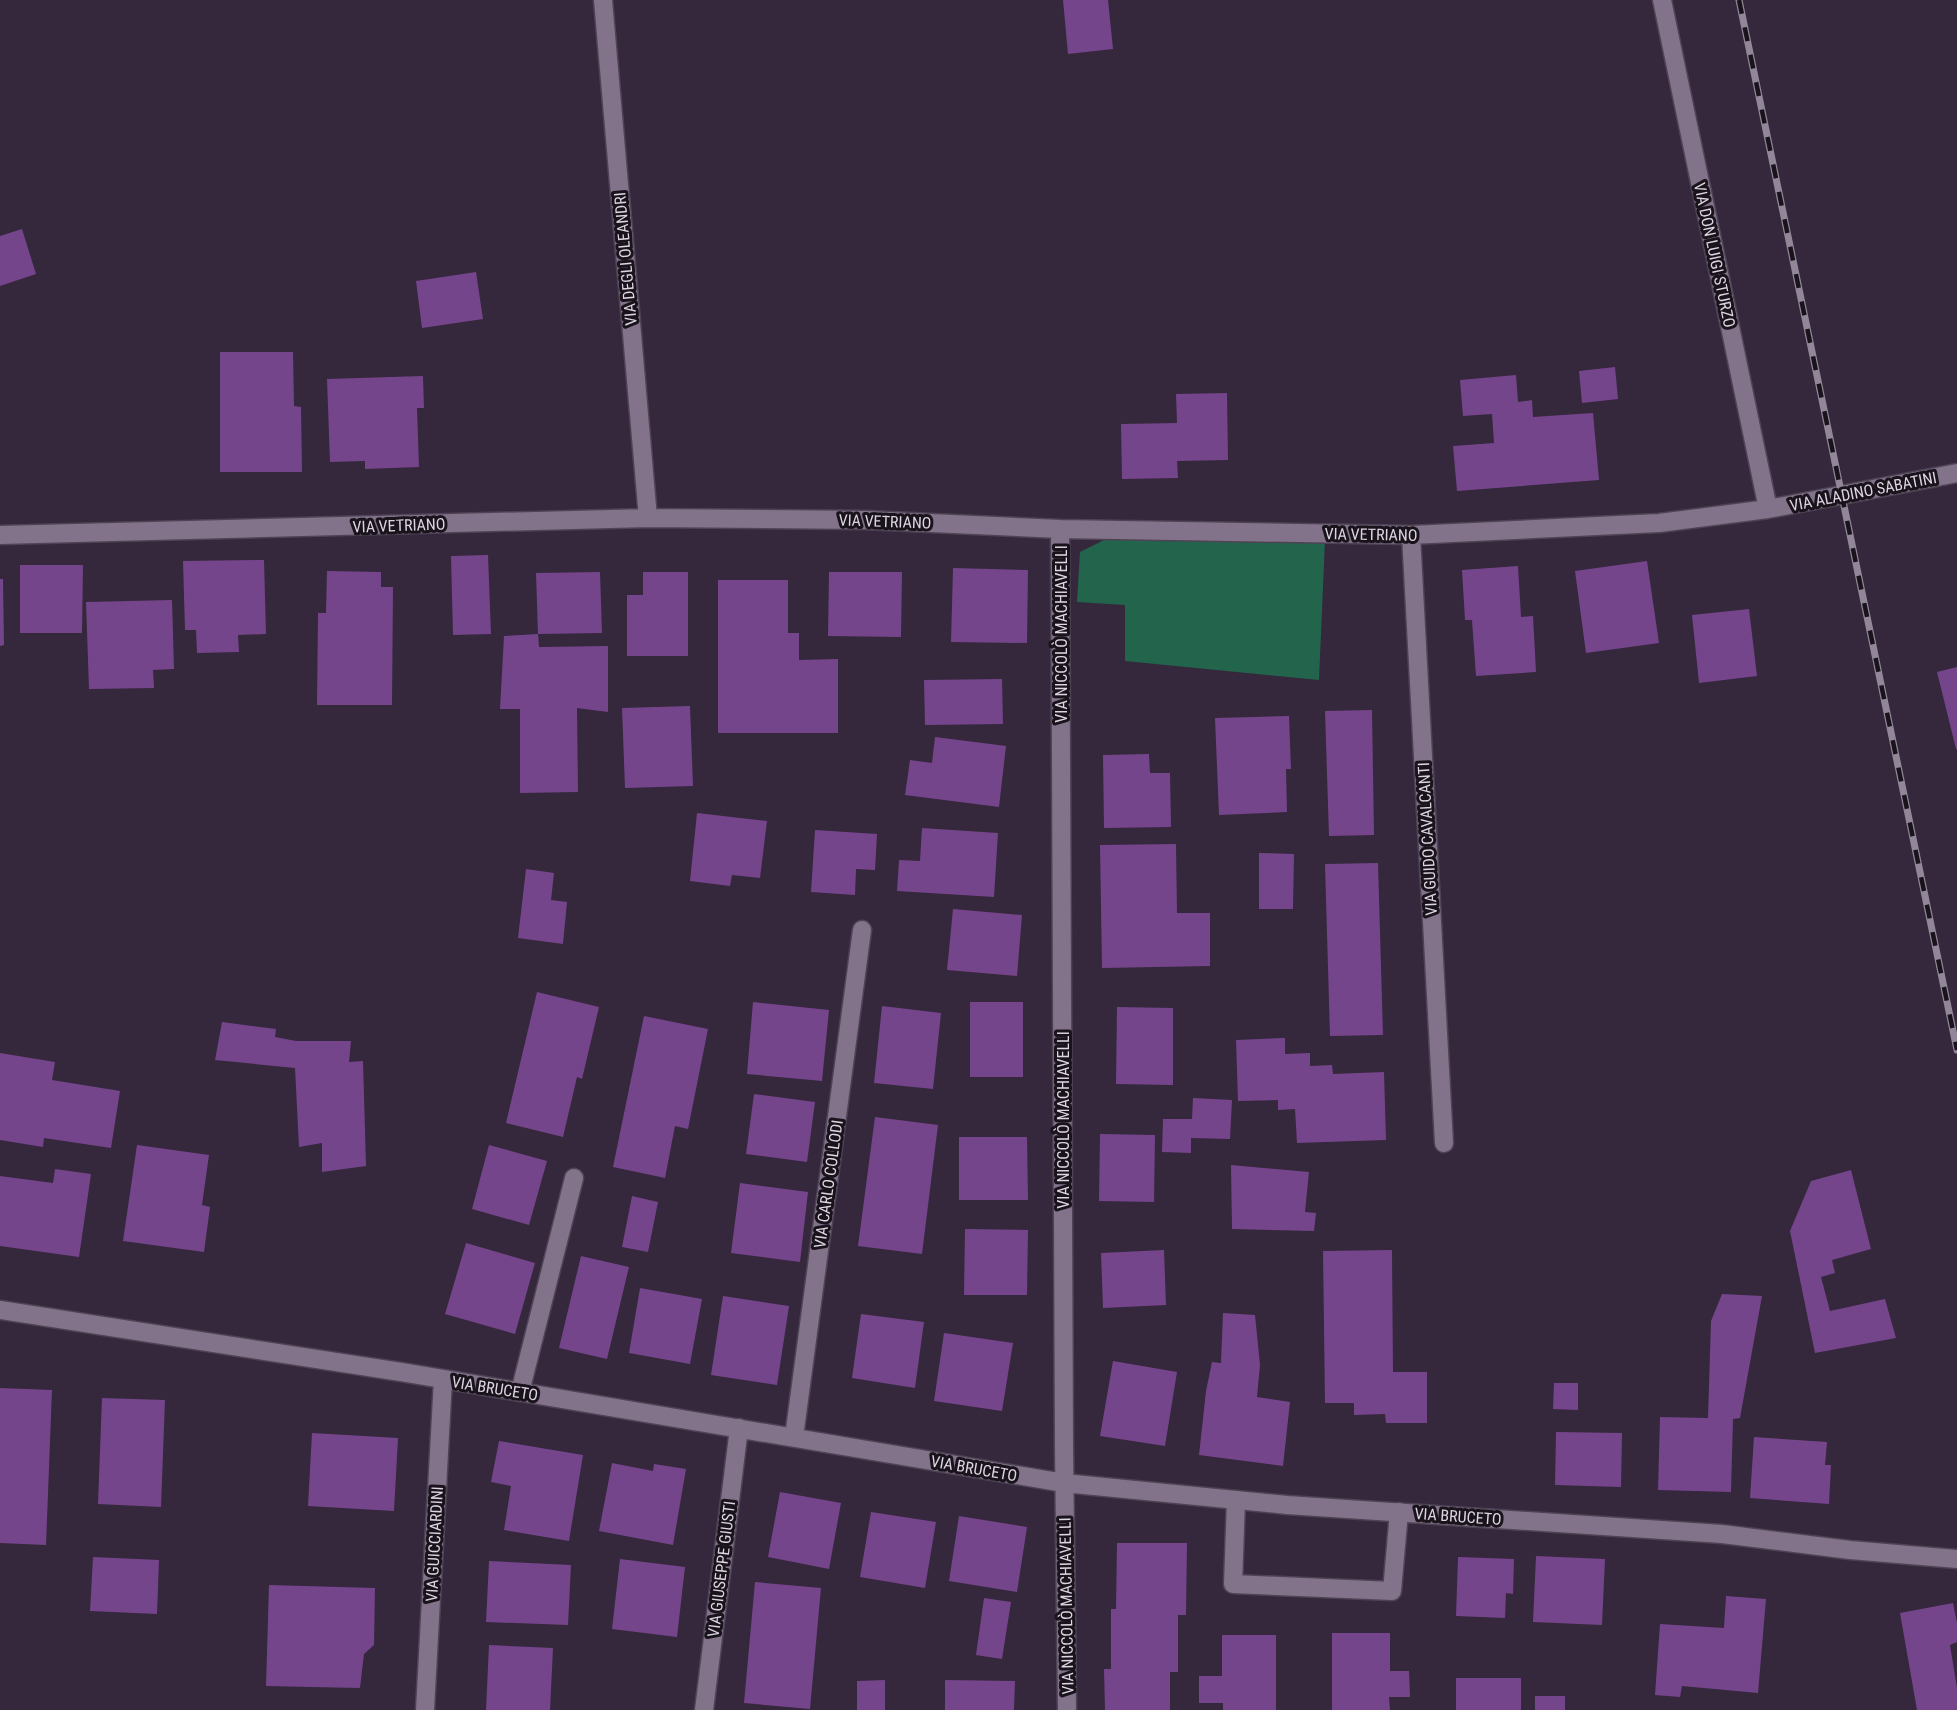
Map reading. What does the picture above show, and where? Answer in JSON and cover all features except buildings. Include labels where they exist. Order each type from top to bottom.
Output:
[{"type":"street","name":"VIA DEGLI OLEANDRI","points":[[603,0],[648,518]]},
{"type":"street","name":"VIA DON LUIGI STURZO","points":[[1662,0],[1768,509]]},
{"type":"street","name":"VIA ALADINO SABATINI","points":[[1768,509],[1957,472]]},
{"type":"street","name":"VIA VETRIANO","points":[[0,536],[648,518],[866,520],[1060,529],[1411,535],[1659,524],[1768,509]]},
{"type":"street","name":"VIA NICCOLÒ MACHIAVELLI","points":[[1060,529],[1067,1710]]},
{"type":"street","name":"VIA GUIDO CAVALCANTI","points":[[1411,535],[1444,1143]]},
{"type":"street","name":"VIA CARLO COLLODI","points":[[794,1437],[862,930]]},
{"type":"street","points":[[520,1392],[574,1178]]},
{"type":"street","name":"VIA BRUCETO","points":[[0,1310],[443,1379],[1064,1483],[1236,1500],[1722,1534],[1850,1550],[1957,1559]]},
{"type":"street","name":"VIA GUICCIARDINI","points":[[425,1710],[443,1379]]},
{"type":"street","name":"VIA GIUSEPPE GIUSTI","points":[[704,1710],[739,1428]]},
{"type":"street","points":[[1236,1500],[1233,1584],[1392,1591],[1399,1512]]},
{"type":"green space","points":[[1151,537],[1325,540],[1319,680],[1125,661],[1125,605],[1077,602],[1080,552],[1104,540]]},
{"type":"railway","points":[[1739,0],[1957,1050]]}]
